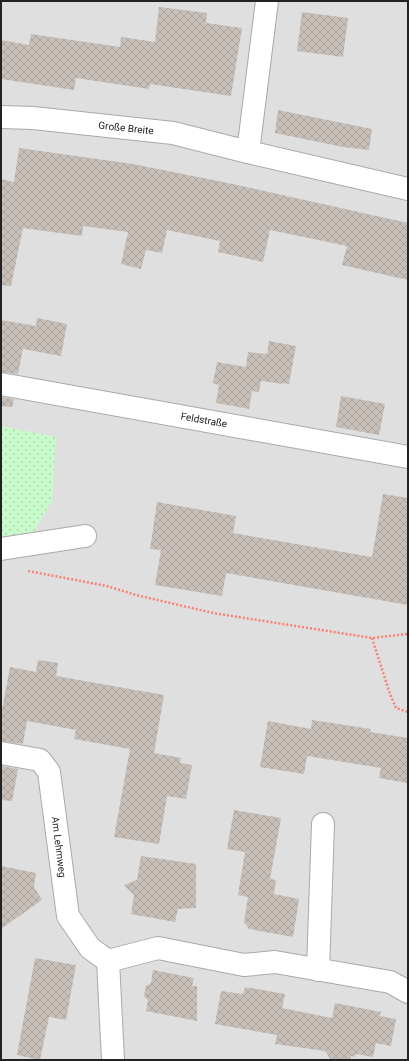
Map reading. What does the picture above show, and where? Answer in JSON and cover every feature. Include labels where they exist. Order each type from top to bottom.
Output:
[{"type":"street","points":[[248,152],[267,1]]},
{"type":"street","name":"Große Breite","points":[[1,116],[173,133],[248,152],[408,188]]},
{"type":"street","name":"Feldstraße","points":[[1,384],[408,457]]},
{"type":"street","points":[[1,549],[85,536]]},
{"type":"street","name":"Am Lehmweg","points":[[1,753],[40,760],[49,772],[68,916],[90,948],[108,961]]},
{"type":"street","points":[[318,970],[323,824]]},
{"type":"street","points":[[113,1060],[108,961],[158,948],[244,965],[275,962],[390,982],[408,992]]},
{"type":"path","points":[[23,570],[107,586],[136,595],[213,613],[372,638],[408,634]]},
{"type":"path","points":[[372,638],[396,708],[408,712]]},
{"type":"shaded area","points":[[1,1],[408,1],[408,450],[1,377]]},
{"type":"shaded area","points":[[1,393],[408,463],[408,1060],[1,1060]]},
{"type":"green space","points":[[1,426],[56,437],[52,501],[32,535],[1,539]]},
{"type":"building","points":[[159,7],[207,13],[206,23],[242,28],[231,96],[150,84],[149,89],[76,78],[74,90],[1,79],[1,40],[29,45],[31,34],[120,47],[121,37],[155,42]]},
{"type":"building","points":[[302,12],[348,18],[343,57],[297,51]]},
{"type":"building","points":[[278,110],[372,129],[369,150],[343,147],[275,133]]},
{"type":"building","points":[[19,148],[133,164],[233,184],[408,223],[408,280],[342,265],[347,246],[270,230],[263,262],[218,252],[220,241],[167,230],[162,253],[146,250],[141,269],[121,264],[128,232],[83,226],[82,236],[23,228],[11,286],[1,285],[1,179],[14,182]]},
{"type":"building","points":[[37,318],[67,324],[61,356],[23,349],[18,374],[1,372],[1,320],[36,326]]},
{"type":"building","points":[[269,341],[296,346],[289,384],[261,381],[259,392],[252,391],[249,409],[216,403],[219,385],[213,383],[217,362],[246,367],[248,352],[267,354]]},
{"type":"building","points":[[341,396],[385,404],[379,435],[336,427]]},
{"type":"building","points":[[1,397],[14,399],[12,407],[1,406]]},
{"type":"building","points":[[383,494],[408,498],[408,605],[226,573],[222,596],[155,585],[161,550],[150,549],[157,502],[236,516],[233,533],[372,557]]},
{"type":"building","points":[[38,660],[58,663],[56,676],[164,695],[154,753],[181,758],[180,763],[192,765],[186,799],[167,796],[159,844],[114,837],[130,749],[74,739],[76,730],[27,721],[23,744],[1,741],[1,715],[10,667],[36,672]]},
{"type":"building","points":[[312,720],[371,729],[370,732],[408,738],[408,783],[379,778],[381,768],[307,756],[304,774],[260,767],[268,721],[311,729]]},
{"type":"building","points":[[1,766],[18,769],[12,801],[1,800]]},
{"type":"building","points":[[234,810],[281,818],[270,879],[276,880],[274,894],[299,899],[293,937],[249,929],[244,922],[248,897],[238,895],[245,852],[227,849]]},
{"type":"building","points":[[141,856],[196,864],[196,908],[178,909],[175,922],[131,914],[134,895],[124,885],[137,880]]},
{"type":"building","points":[[1,866],[36,873],[34,887],[42,900],[1,929]]},
{"type":"building","points":[[35,958],[76,965],[66,1020],[49,1017],[40,1060],[17,1055]]},
{"type":"building","points":[[153,970],[194,978],[192,986],[197,986],[197,1021],[146,1011],[148,1000],[144,996],[146,986],[151,983]]},
{"type":"building","points":[[245,987],[285,994],[282,1008],[332,1018],[335,1003],[381,1012],[380,1016],[396,1019],[391,1046],[376,1043],[373,1057],[356,1054],[355,1057],[351,1056],[350,1060],[331,1060],[325,1051],[275,1044],[277,1035],[215,1024],[221,991],[243,994]]}]
